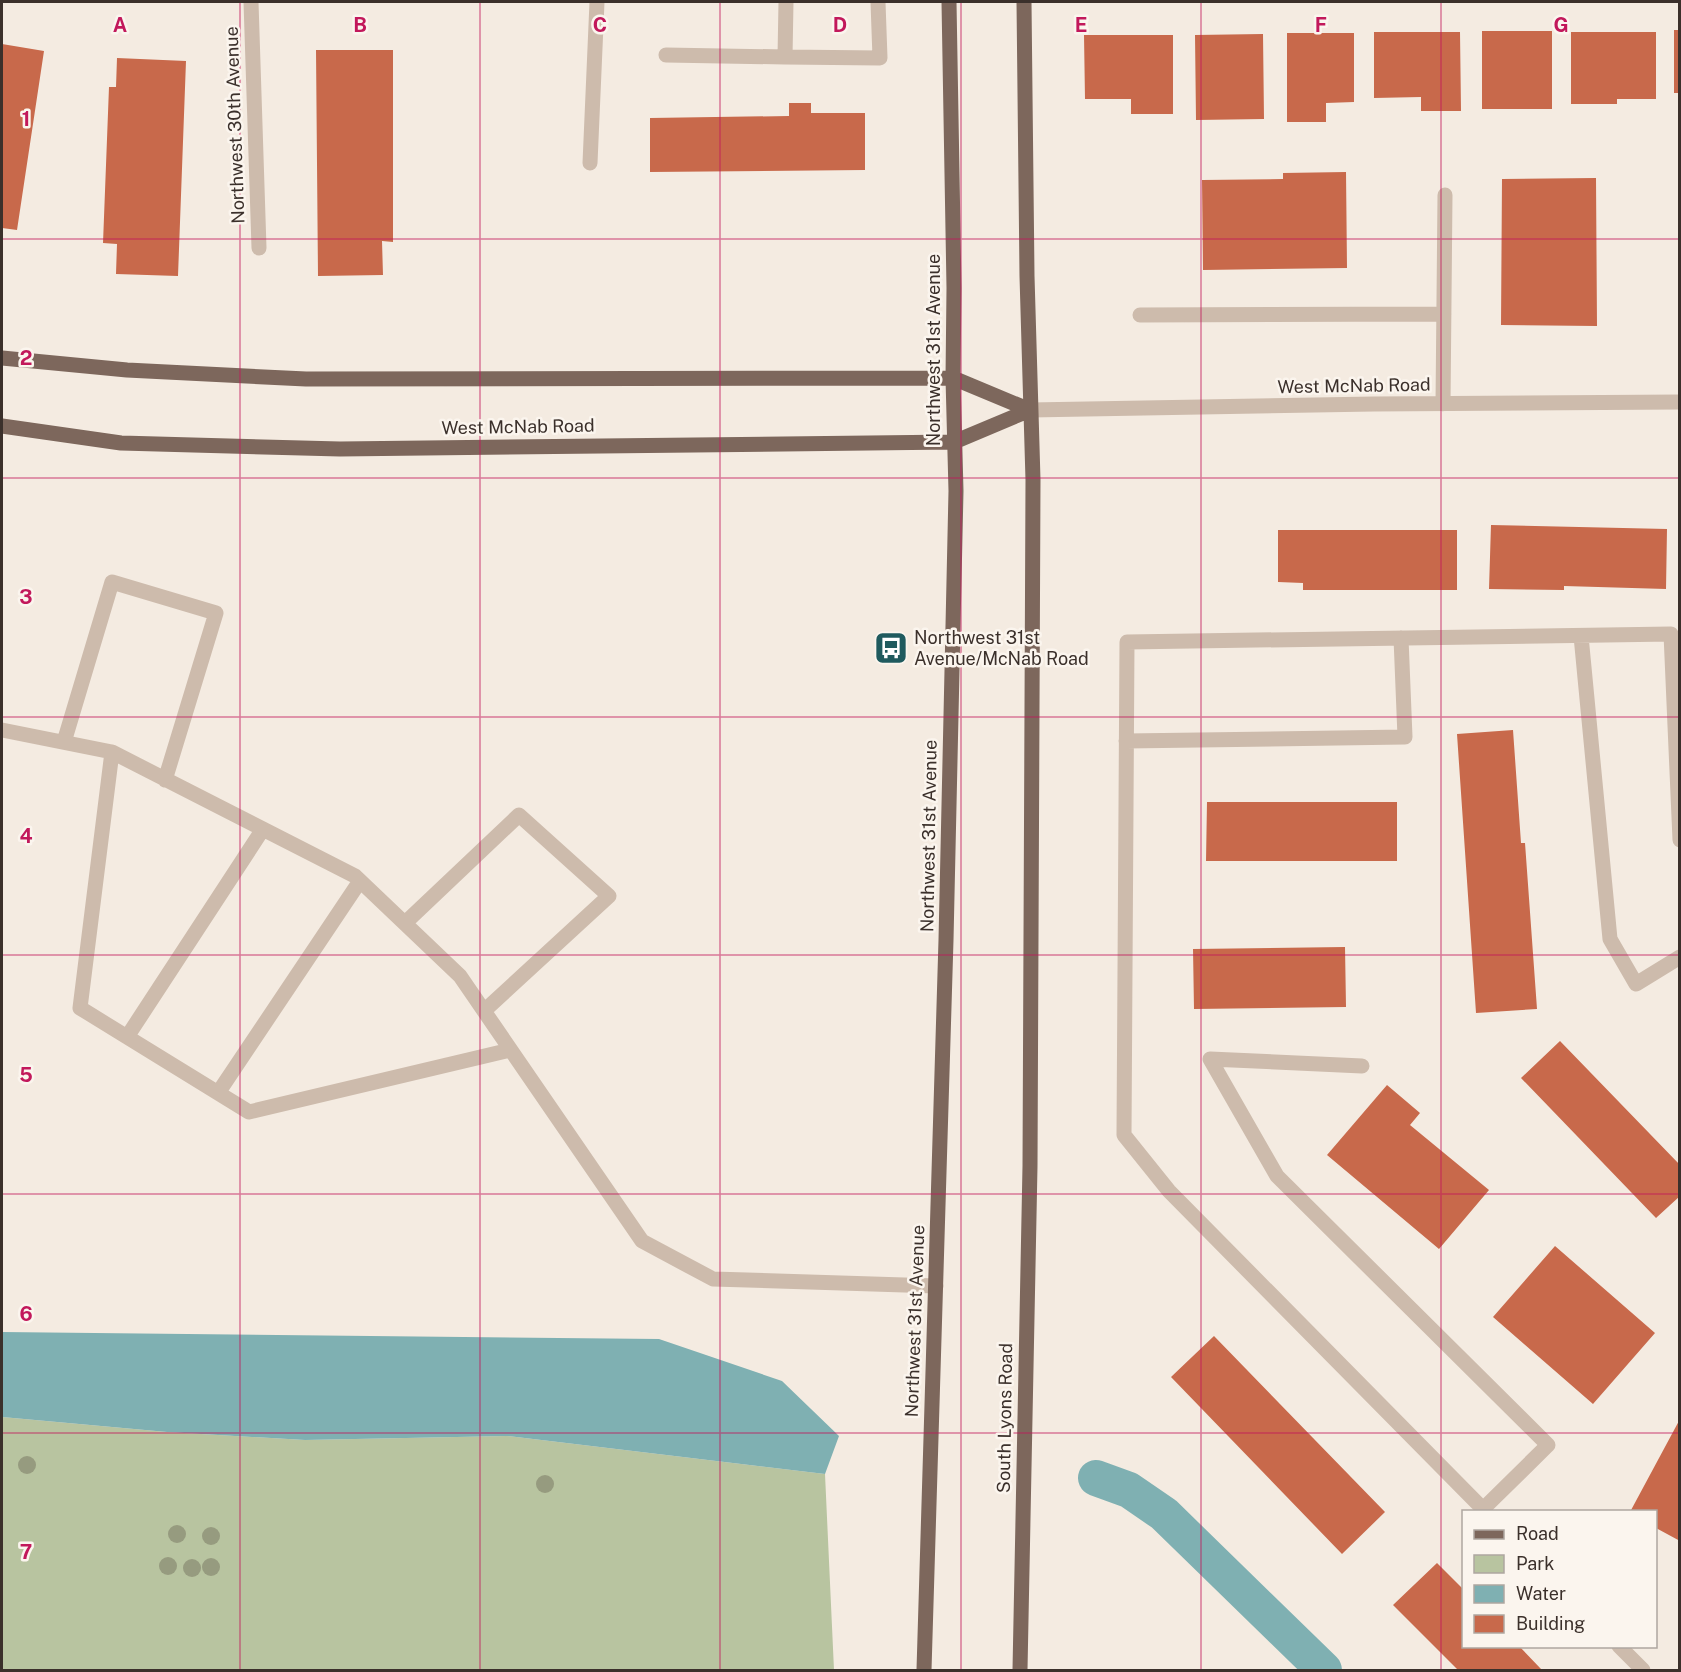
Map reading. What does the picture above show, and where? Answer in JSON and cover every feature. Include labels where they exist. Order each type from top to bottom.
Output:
[{"type":"main road","name":"Northwest 31st Avenue","points":[[924,1671],[948,881],[956,491],[949,2]]},
{"type":"main road","points":[[1024,2],[1030,410]]},
{"type":"main road","name":"West McNab Road","points":[[2,358],[127,369],[306,379],[953,378],[1030,410]]},
{"type":"main road","name":"West McNab Road","points":[[2,426],[122,443],[340,449],[954,442],[1030,410]]},
{"type":"main road","name":"South Lyons Road","points":[[1020,1671],[1030,1166],[1033,504],[1030,410]]},
{"type":"street","name":"Northwest 30th Avenue","points":[[251,2],[259,248]]},
{"type":"street","points":[[590,163],[597,2]]},
{"type":"street","points":[[785,57],[786,2]]},
{"type":"street","points":[[666,55],[880,58],[878,2]]},
{"type":"street","points":[[1443,404],[1445,195]]},
{"type":"street","points":[[1140,315],[1444,314]]},
{"type":"street","name":"West McNab Road","points":[[1030,410],[1680,402]]},
{"type":"street","points":[[64,742],[112,582],[216,613],[165,780]]},
{"type":"street","points":[[1362,1066],[1210,1059],[1277,1176],[1548,1445],[1484,1510],[1169,1191],[1124,1135],[1127,642],[1671,634],[1680,840]]},
{"type":"street","points":[[1581,636],[1610,939],[1636,984],[1680,957]]},
{"type":"street","points":[[1126,741],[1405,737],[1401,638]]},
{"type":"street","points":[[2,730],[112,752],[355,876],[460,976],[642,1241],[712,1279],[936,1286]]},
{"type":"street","points":[[112,752],[80,1008],[249,1112],[510,1050]]},
{"type":"street","points":[[405,923],[519,815],[609,896],[484,1011]]},
{"type":"street","points":[[127,1037],[263,829]]},
{"type":"street","points":[[218,1093],[360,881]]},
{"type":"street","points":[[1620,1648],[1643,1671]]},
{"type":"green space","points":[[2,1417],[167,1432],[305,1440],[507,1436],[825,1474],[834,1670],[2,1670]]},
{"type":"water","points":[[2,1332],[659,1339],[782,1381],[839,1436],[825,1474],[507,1436],[305,1440],[167,1432],[2,1417]]},
{"type":"building","points":[[1674,30],[1680,30],[1680,93],[1674,93]]},
{"type":"building","points":[[1482,31],[1552,31],[1552,109],[1482,109]]},
{"type":"building","points":[[1374,32],[1460,32],[1461,111],[1421,111],[1421,97],[1374,98]]},
{"type":"building","points":[[1571,32],[1656,32],[1656,99],[1617,99],[1617,104],[1571,104]]},
{"type":"building","points":[[1287,33],[1354,33],[1354,102],[1326,103],[1326,122],[1287,122]]},
{"type":"building","points":[[1263,34],[1264,119],[1196,120],[1195,35]]},
{"type":"building","points":[[1084,35],[1173,35],[1173,114],[1131,114],[1131,99],[1085,99]]},
{"type":"building","points":[[2,44],[44,51],[17,230],[2,228]]},
{"type":"building","points":[[316,50],[393,50],[393,242],[382,241],[383,275],[318,276]]},
{"type":"building","points":[[117,58],[186,61],[178,276],[116,274],[117,244],[103,243],[109,87],[116,87]]},
{"type":"building","points":[[789,103],[811,103],[811,113],[865,113],[865,170],[650,172],[650,118],[789,116]]},
{"type":"building","points":[[1346,172],[1347,268],[1203,270],[1202,180],[1283,179],[1283,173]]},
{"type":"building","points":[[1596,178],[1597,326],[1501,325],[1502,179]]},
{"type":"building","points":[[1491,525],[1667,529],[1666,589],[1564,586],[1564,590],[1489,589]]},
{"type":"building","points":[[1278,530],[1457,530],[1457,590],[1303,590],[1303,583],[1278,582]]},
{"type":"building","points":[[1513,730],[1521,843],[1525,843],[1537,1009],[1476,1013],[1457,734]]},
{"type":"building","points":[[1207,802],[1397,802],[1397,861],[1206,861]]},
{"type":"building","points":[[1345,947],[1346,1007],[1194,1009],[1193,949]]},
{"type":"building","points":[[1560,1041],[1680,1165],[1680,1196],[1656,1218],[1521,1078]]},
{"type":"building","points":[[1387,1085],[1420,1113],[1410,1125],[1489,1190],[1439,1249],[1327,1155]]},
{"type":"building","points":[[1555,1246],[1655,1333],[1593,1404],[1493,1317]]},
{"type":"building","points":[[1214,1336],[1385,1512],[1342,1554],[1171,1377]]},
{"type":"building","points":[[1680,1419],[1680,1541],[1657,1529],[1657,1510],[1631,1510]]},
{"type":"building","points":[[1437,1563],[1462,1588],[1462,1648],[1521,1648],[1541,1669],[1458,1670],[1393,1605]]},
{"type":"waterway","points":[[1096,1478],[1129,1490],[1164,1514],[1324,1670]]},
{"type":"place","name":"Northwest 31st Avenue/McNab Road","points":[[891,648]]}]
